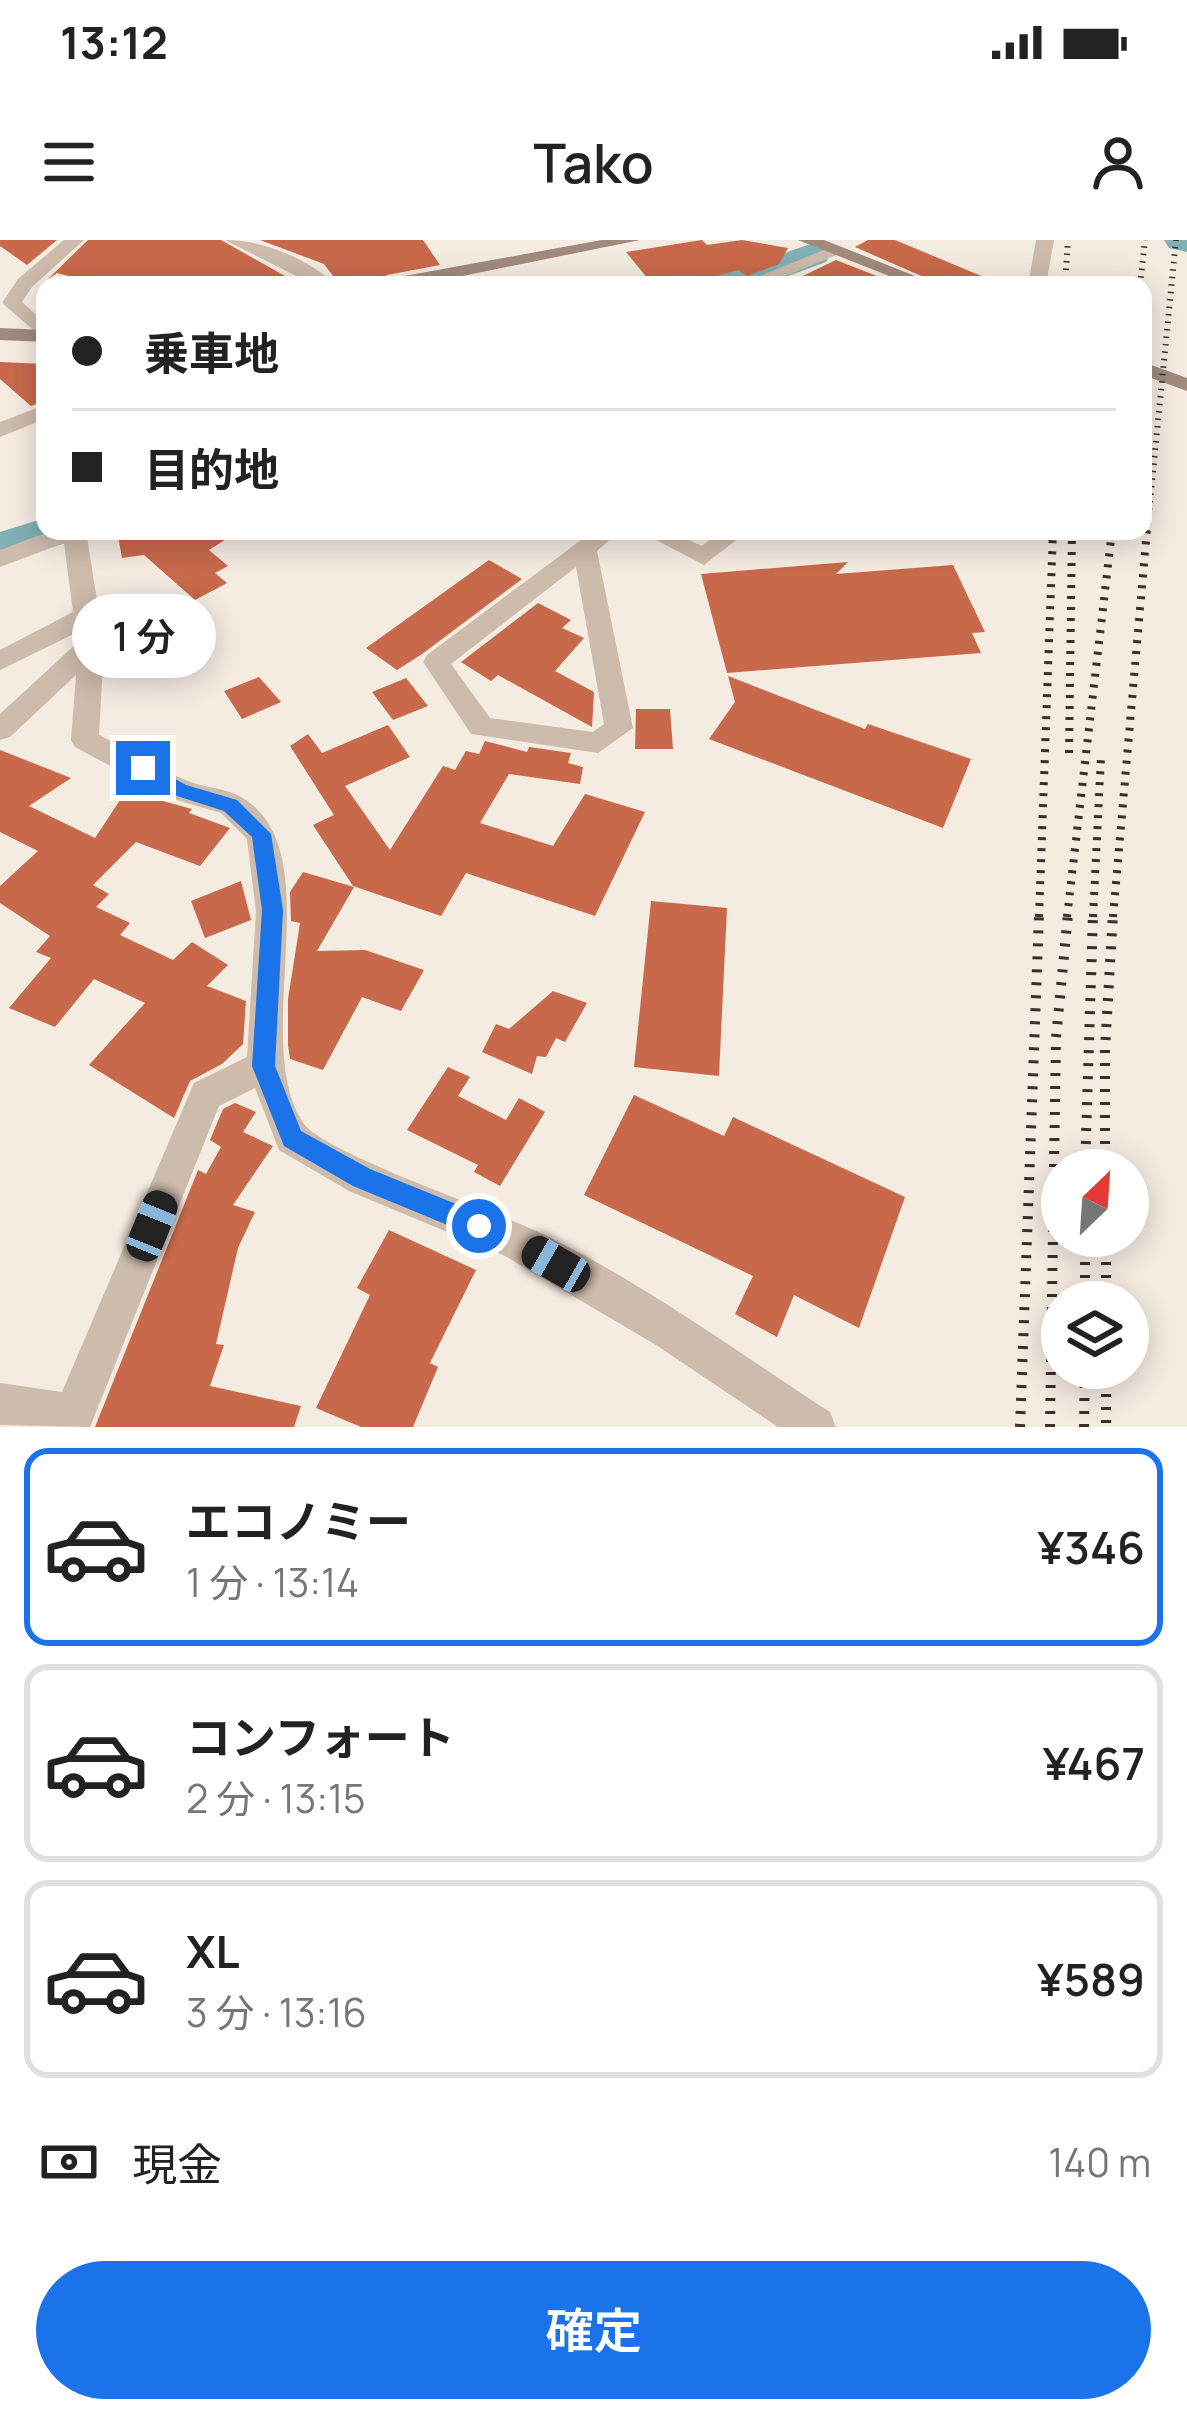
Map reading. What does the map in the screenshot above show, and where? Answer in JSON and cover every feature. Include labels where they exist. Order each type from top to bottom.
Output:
[{"type":"street","points":[[36,327],[11,303],[25,283],[75,240]]},
{"type":"street","points":[[234,240],[311,276]]},
{"type":"street","points":[[437,276],[631,240]]},
{"type":"street","points":[[807,240],[905,276]]},
{"type":"street","points":[[1038,276],[1045,240]]},
{"type":"street","points":[[771,276],[837,251]]},
{"type":"street","points":[[0,334],[36,335]]},
{"type":"street","points":[[1152,372],[1187,386]]},
{"type":"street","points":[[0,430],[36,414]]},
{"type":"street","points":[[0,559],[50,540]]},
{"type":"street","points":[[75,540],[90,630],[85,740],[180,790],[231,805],[261,834],[272,910],[264,1066],[292,1138],[362,1178],[519,1242],[670,1331],[815,1427]]},
{"type":"street","points":[[585,549],[619,728],[598,743],[482,727],[436,662],[596,540]]},
{"type":"street","points":[[669,540],[704,557],[725,540]]},
{"type":"street","points":[[0,662],[90,630]]},
{"type":"street","points":[[0,730],[90,630]]},
{"type":"street","points":[[0,1403],[71,1421],[206,1095],[264,1066]]},
{"type":"building","points":[[0,240],[57,240],[27,265],[0,246]]},
{"type":"building","points":[[88,240],[221,240],[285,276],[57,273],[51,276]]},
{"type":"building","points":[[260,240],[423,240],[440,265],[386,276],[333,276],[324,264]]},
{"type":"building","points":[[702,240],[707,245],[742,240],[788,248],[779,264],[747,276],[738,270],[718,276],[646,276],[626,252]]},
{"type":"building","points":[[868,240],[895,240],[981,276],[921,276],[855,247]]},
{"type":"building","points":[[836,260],[877,276],[803,276]]},
{"type":"building","points":[[0,362],[36,364],[36,404],[31,406],[0,379]]},
{"type":"building","points":[[119,540],[225,540],[209,550],[228,566],[215,573],[227,583],[195,600],[144,555],[122,558]]},
{"type":"building","points":[[489,560],[522,579],[397,670],[366,648]]},
{"type":"building","points":[[848,562],[836,574],[953,565],[985,632],[972,633],[981,653],[727,673],[701,574]]},
{"type":"building","points":[[538,603],[571,620],[562,628],[584,638],[555,671],[594,692],[592,727],[498,675],[491,681],[461,662]]},
{"type":"building","points":[[728,676],[865,729],[868,724],[971,759],[943,828],[709,739],[735,702]]},
{"type":"building","points":[[259,677],[281,702],[242,719],[224,691]]},
{"type":"building","points":[[406,678],[428,706],[393,720],[372,692]]},
{"type":"building","points":[[636,709],[670,709],[673,749],[635,749]]},
{"type":"building","points":[[388,725],[410,757],[345,786],[390,850],[443,766],[455,770],[466,751],[479,754],[485,741],[527,752],[529,747],[571,753],[568,763],[583,767],[580,784],[509,774],[480,823],[553,846],[585,794],[645,812],[595,916],[466,873],[441,916],[353,886],[313,825],[334,815],[290,746],[308,734],[322,753]]},
{"type":"building","points":[[0,750],[71,778],[29,806],[95,838],[126,791],[192,809],[189,813],[230,828],[200,866],[136,842],[93,885],[109,894],[96,907],[130,923],[120,935],[173,960],[192,942],[228,965],[207,986],[246,1001],[243,1044],[222,1064],[190,1081],[174,1118],[89,1065],[145,1003],[94,979],[55,1027],[9,1008],[51,958],[36,952],[50,936],[0,903],[0,886],[38,851],[0,832]]},
{"type":"building","points":[[303,872],[354,887],[317,951],[365,950],[424,970],[401,1011],[362,997],[323,1070],[290,1059],[288,1045],[288,999],[300,923],[291,921],[290,892]]},
{"type":"building","points":[[241,881],[251,920],[205,938],[191,901]]},
{"type":"building","points":[[651,901],[727,908],[719,1076],[634,1067]]},
{"type":"building","points":[[553,991],[587,1003],[565,1042],[556,1038],[546,1057],[537,1056],[532,1074],[482,1052],[496,1024],[509,1029]]},
{"type":"building","points":[[448,1067],[470,1077],[458,1096],[506,1120],[519,1098],[545,1112],[500,1186],[474,1172],[478,1165],[407,1130]]},
{"type":"building","points":[[634,1095],[724,1136],[733,1117],[905,1197],[859,1328],[794,1295],[777,1337],[735,1314],[753,1276],[584,1195]]},
{"type":"building","points":[[235,1103],[256,1112],[243,1132],[273,1146],[233,1205],[255,1212],[238,1248],[216,1344],[224,1345],[210,1386],[301,1406],[294,1427],[95,1427],[198,1170],[206,1174],[221,1147],[210,1140],[223,1109]]},
{"type":"building","points":[[389,1230],[476,1270],[430,1363],[438,1367],[413,1427],[361,1427],[316,1408],[370,1295],[357,1288]]},
{"type":"waterway","points":[[1182,240],[1187,241]]},
{"type":"waterway","points":[[753,276],[813,254]]},
{"type":"waterway","points":[[0,549],[36,536]]},
{"type":"railway","points":[[1066,276],[1068,240]]},
{"type":"railway","points":[[1141,276],[1145,240]]},
{"type":"railway","points":[[1152,482],[1176,240]]},
{"type":"railway","points":[[1039,917],[1053,540]]},
{"type":"railway","points":[[1069,753],[1072,540]]},
{"type":"railway","points":[[1067,917],[1111,540]]},
{"type":"railway","points":[[1113,917],[1146,540]]},
{"type":"railway","points":[[1093,917],[1101,757]]},
{"type":"railway","points":[[1020,1427],[1039,914]]},
{"type":"railway","points":[[1050,1427],[1056,1038],[1068,914]]},
{"type":"railway","points":[[1086,1149],[1093,914]]},
{"type":"railway","points":[[1105,1149],[1113,914]]},
{"type":"railway","points":[[1085,1257],[1085,1281]]},
{"type":"railway","points":[[1106,1257],[1106,1281]]},
{"type":"railway","points":[[1084,1427],[1085,1389]]},
{"type":"railway","points":[[1106,1389],[1106,1427]]},
{"type":"route","points":[[143,768],[180,790],[231,805],[261,834],[272,910],[264,1066],[292,1138],[362,1178],[479,1226]]}]
